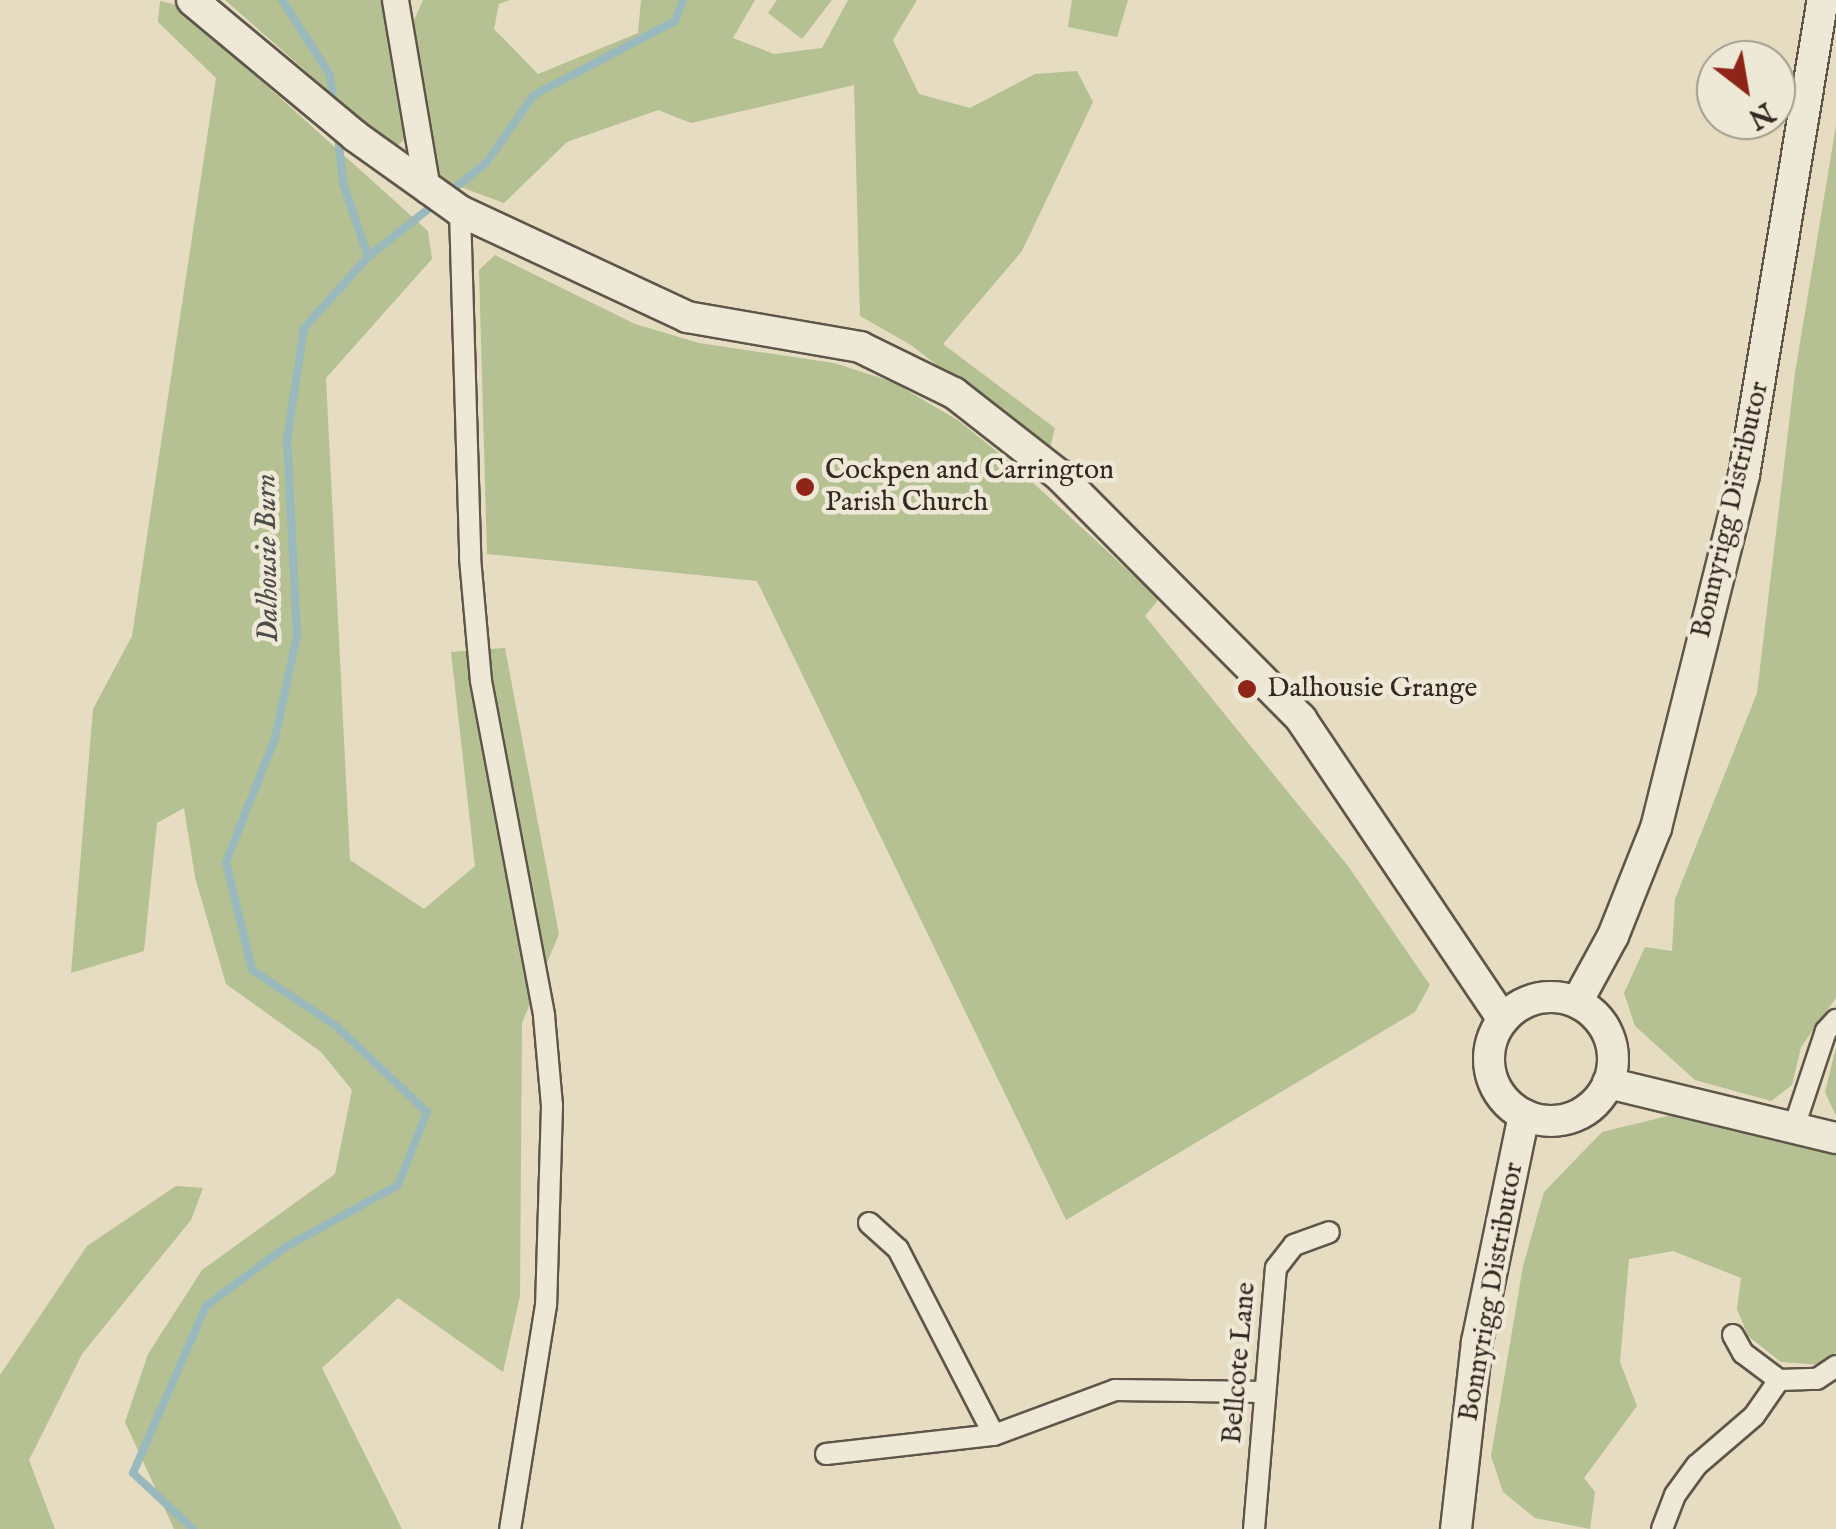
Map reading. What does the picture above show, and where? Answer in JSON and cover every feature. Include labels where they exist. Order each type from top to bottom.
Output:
[{"type":"main road","points":[[192,0],[336,120],[460,211],[686,317],[860,347],[954,393],[1059,475],[1301,720],[1502,1020]]},
{"type":"main road","name":"Bonnyrigg Distributor","points":[[1577,1002],[1613,936],[1656,828],[1744,475],[1824,0]]},
{"type":"main road","points":[[1537,998],[1577,1002],[1593,1013],[1610,1040],[1608,1083],[1572,1117],[1524,1114],[1508,1104],[1490,1072],[1488,1054],[1502,1020],[1537,998]]},
{"type":"main road","points":[[1608,1083],[1836,1138]]},
{"type":"main road","name":"Bonnyrigg Distributor","points":[[1456,1529],[1477,1342],[1524,1114]]},
{"type":"street","points":[[395,0],[427,190]]},
{"type":"street","points":[[460,211],[470,558],[481,681],[544,1016],[552,1106],[546,1305],[510,1529]]},
{"type":"street","points":[[1794,1127],[1826,1031],[1836,1020]]},
{"type":"street","points":[[869,1223],[898,1249],[994,1435]]},
{"type":"street","name":"Bellcote Lane","points":[[1254,1529],[1276,1268],[1294,1244],[1329,1232]]},
{"type":"street","points":[[1733,1335],[1743,1353],[1779,1380],[1817,1378],[1836,1366]]},
{"type":"street","points":[[1662,1529],[1674,1495],[1697,1465],[1754,1416],[1779,1380]]},
{"type":"street","points":[[826,1454],[994,1435],[1115,1390],[1265,1392]]},
{"type":"green space","points":[[225,0],[381,0],[405,139],[394,149]]},
{"type":"green space","points":[[423,0],[510,0],[499,4],[494,29],[538,74],[638,33],[641,0],[755,0],[733,38],[774,54],[822,48],[848,0],[917,0],[893,40],[919,94],[970,108],[1035,74],[1077,71],[1093,102],[1022,251],[943,344],[1055,428],[1049,453],[911,345],[860,316],[854,85],[691,123],[658,110],[567,142],[504,203],[439,179],[406,38]]},
{"type":"green space","points":[[777,0],[832,0],[802,39],[768,13]]},
{"type":"green space","points":[[1072,0],[1128,0],[1117,37],[1068,27]]},
{"type":"green space","points":[[160,1],[177,5],[428,231],[432,259],[326,378],[350,860],[424,909],[475,866],[451,652],[505,648],[559,934],[522,1023],[520,1296],[503,1372],[398,1298],[322,1368],[402,1529],[174,1529],[125,1422],[148,1354],[202,1270],[335,1174],[352,1090],[321,1052],[226,984],[195,877],[184,808],[157,823],[144,951],[71,973],[93,709],[132,636],[216,78],[158,22]]},
{"type":"green space","points":[[1836,125],[1836,998],[1801,1047],[1792,1085],[1771,1101],[1695,1080],[1635,1026],[1624,993],[1645,947],[1672,951],[1675,899],[1757,693],[1795,373]]},
{"type":"green space","points":[[495,255],[635,324],[699,343],[834,363],[893,382],[959,421],[1017,468],[1159,599],[1145,616],[1348,866],[1430,985],[1415,1012],[1066,1220],[757,581],[487,554],[479,270]]},
{"type":"green space","points":[[1836,1047],[1836,1116],[1825,1092]]},
{"type":"green space","points":[[1688,1111],[1836,1149],[1836,1353],[1822,1365],[1781,1362],[1748,1336],[1737,1309],[1741,1278],[1673,1251],[1629,1259],[1620,1362],[1637,1406],[1584,1478],[1595,1492],[1590,1529],[1535,1518],[1503,1492],[1491,1456],[1523,1266],[1544,1192],[1602,1132]]},
{"type":"green space","points":[[176,1186],[203,1188],[191,1220],[82,1354],[29,1460],[55,1529],[0,1529],[0,1375],[87,1246]]},
{"type":"waterway","points":[[282,0],[330,75],[334,106]]},
{"type":"waterway","name":"Dalhousie Burn","points":[[447,194],[486,163],[534,95],[675,21],[683,0]]},
{"type":"waterway","points":[[338,135],[343,183],[368,257]]},
{"type":"waterway","name":"Dalhousie Burn","points":[[193,1529],[133,1473],[206,1306],[284,1248],[398,1185],[427,1112],[336,1026],[252,970],[226,862],[275,738],[297,635],[287,440],[304,328],[368,257],[436,203]]},
{"type":"place","name":"Cockpen and Carrington Parish Church","points":[[805,487]]},
{"type":"place","name":"Dalhousie Grange","points":[[1247,689]]}]
